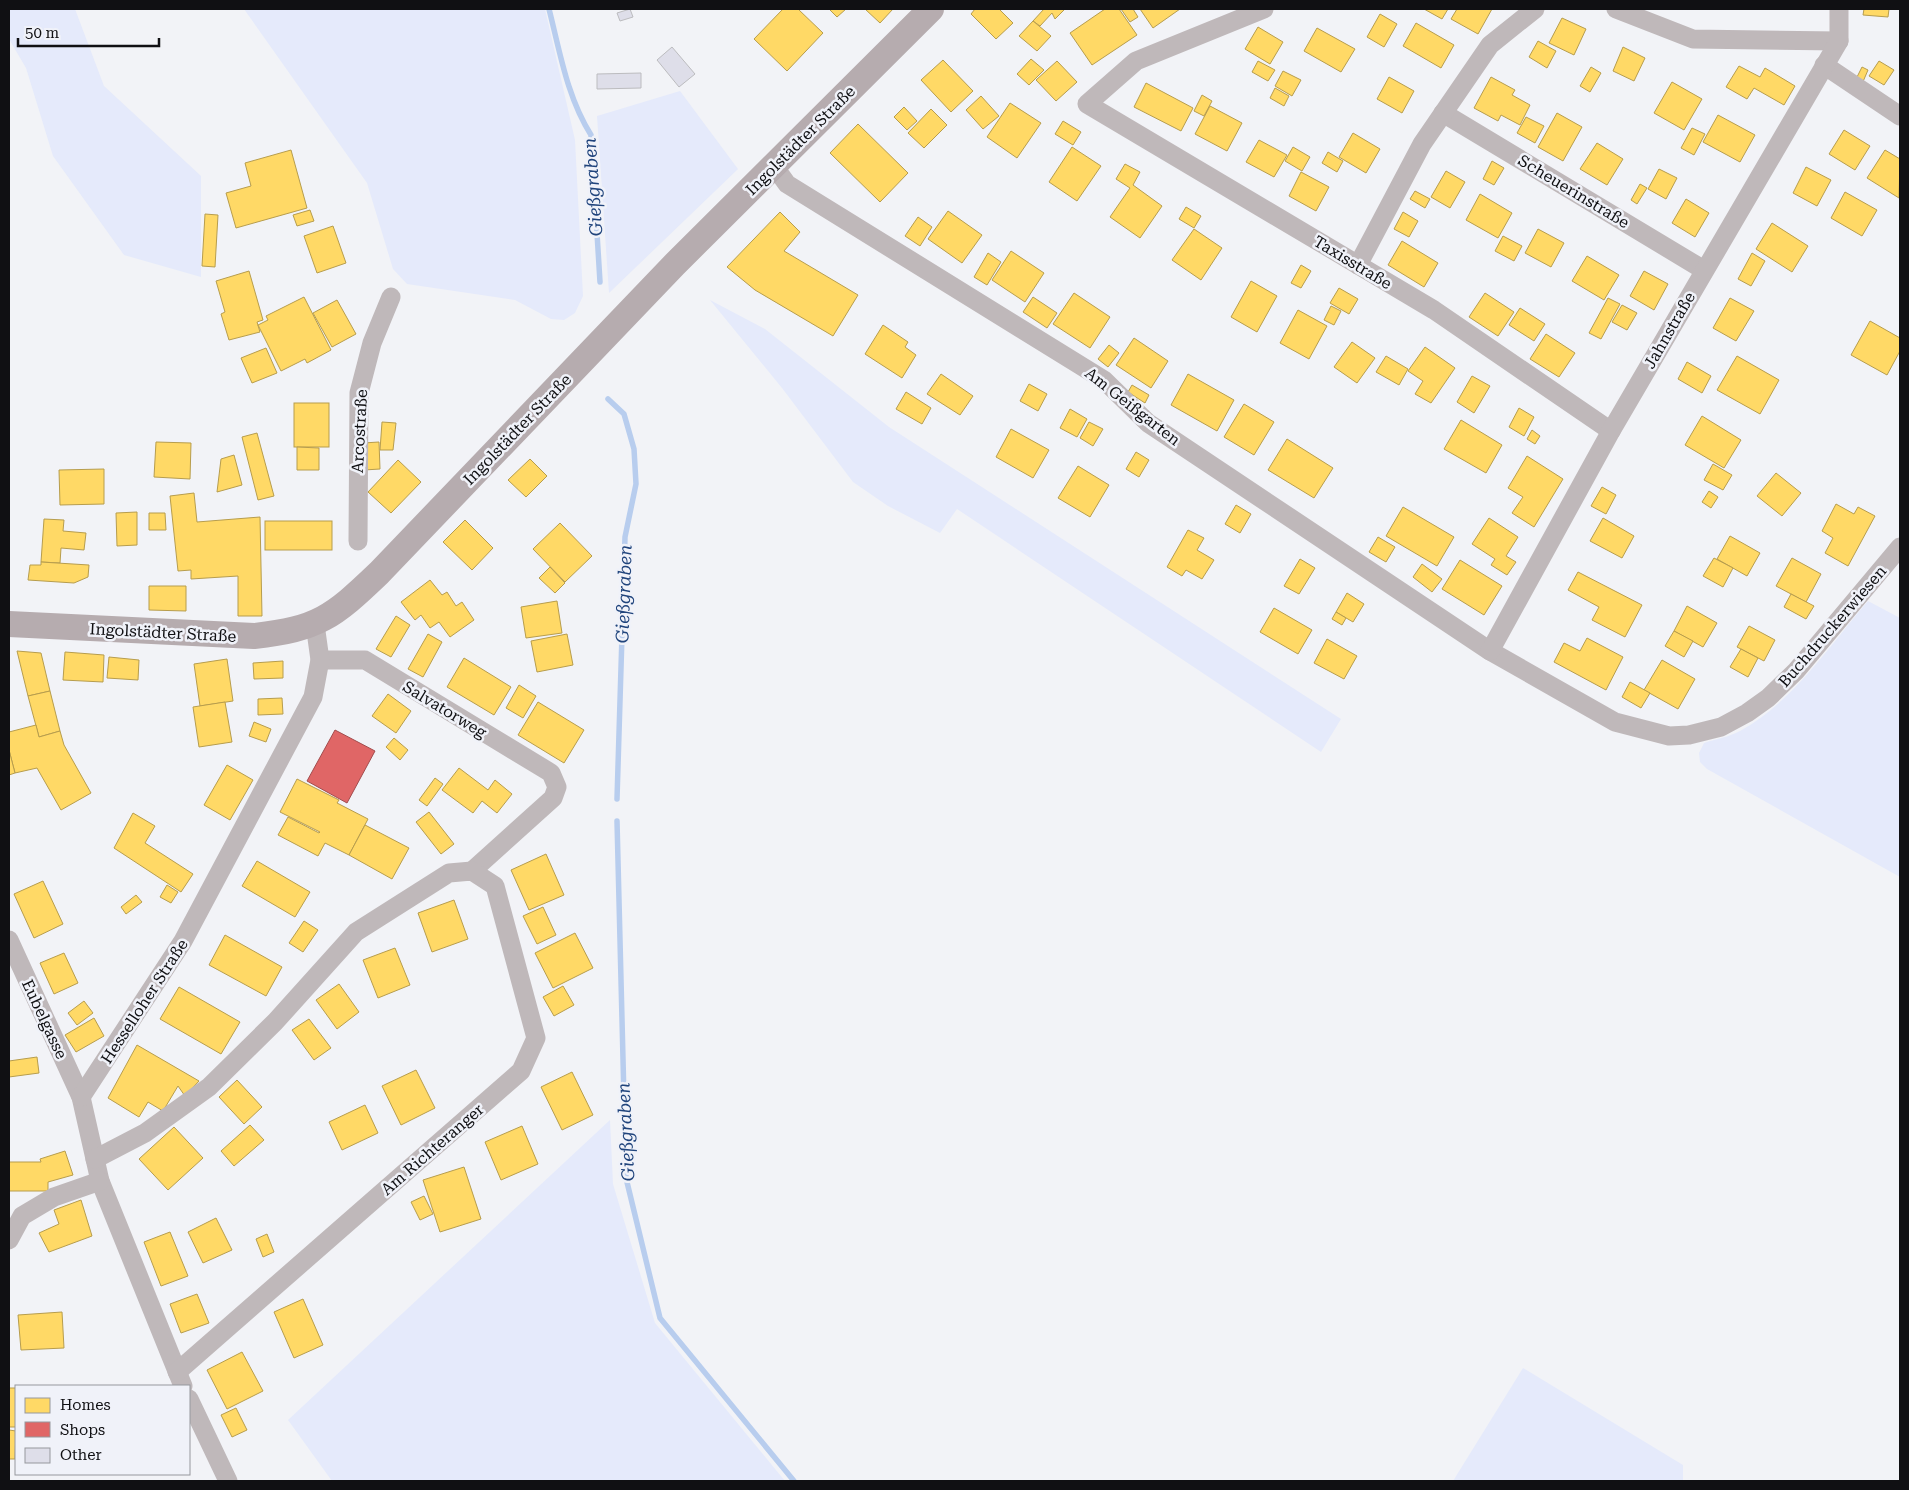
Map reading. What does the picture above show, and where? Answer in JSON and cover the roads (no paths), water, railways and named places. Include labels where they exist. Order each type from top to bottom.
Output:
[{"type":"main road","name":"Ingolstädter Straße","points":[[9,624],[254,636],[290,632],[315,624],[334,613],[379,573],[675,264],[931,9]]},
{"type":"street","name":"Taxisstraße","points":[[1264,9],[1136,61],[1087,104],[1434,310],[1611,431]]},
{"type":"street","points":[[1358,265],[1422,144],[1490,45],[1535,9]]},
{"type":"street","points":[[1616,9],[1647,15],[1693,39],[1839,41],[1839,9]]},
{"type":"street","name":"Jahnstraße","points":[[1490,651],[1611,431],[1839,41]]},
{"type":"street","points":[[1824,65],[1900,116]]},
{"type":"street","name":"Scheuerinstraße","points":[[1443,113],[1704,270]]},
{"type":"street","name":"Am Geißgarten","points":[[774,166],[787,184],[1104,380],[1148,423],[1490,651]]},
{"type":"street","name":"Arcostraße","points":[[358,541],[359,393],[372,343],[391,297]]},
{"type":"street","name":"Buchdruckerwiesen","points":[[1490,651],[1615,722],[1669,736],[1689,735],[1721,728],[1768,698],[1796,671],[1900,547]]},
{"type":"street","name":"Hesselloher Straße","points":[[82,1097],[183,941],[313,697],[320,660],[315,624]]},
{"type":"street","name":"Salvatorweg","points":[[320,660],[365,660],[551,773],[556,787],[553,798],[472,871]]},
{"type":"street","points":[[95,1159],[145,1133],[209,1087],[275,1022],[356,932],[449,873],[472,871]]},
{"type":"street","name":"Am Richteranger","points":[[180,1379],[522,1071],[536,1038],[494,886],[472,871]]},
{"type":"street","name":"Eubelgasse","points":[[9,940],[82,1097]]},
{"type":"street","points":[[82,1097],[100,1182],[180,1379]]},
{"type":"street","points":[[9,1240],[22,1216],[54,1196],[100,1182]]},
{"type":"street","points":[[190,1401],[228,1481]]},
{"type":"waterway","name":"Gießgraben","points":[[549,9],[570,90],[591,135],[600,282]]},
{"type":"waterway","name":"Gießgraben","points":[[608,399],[624,414],[634,449],[636,484],[625,537],[617,799]]},
{"type":"waterway","name":"Gießgraben","points":[[617,821],[626,1178],[660,1318],[794,1481]]}]
